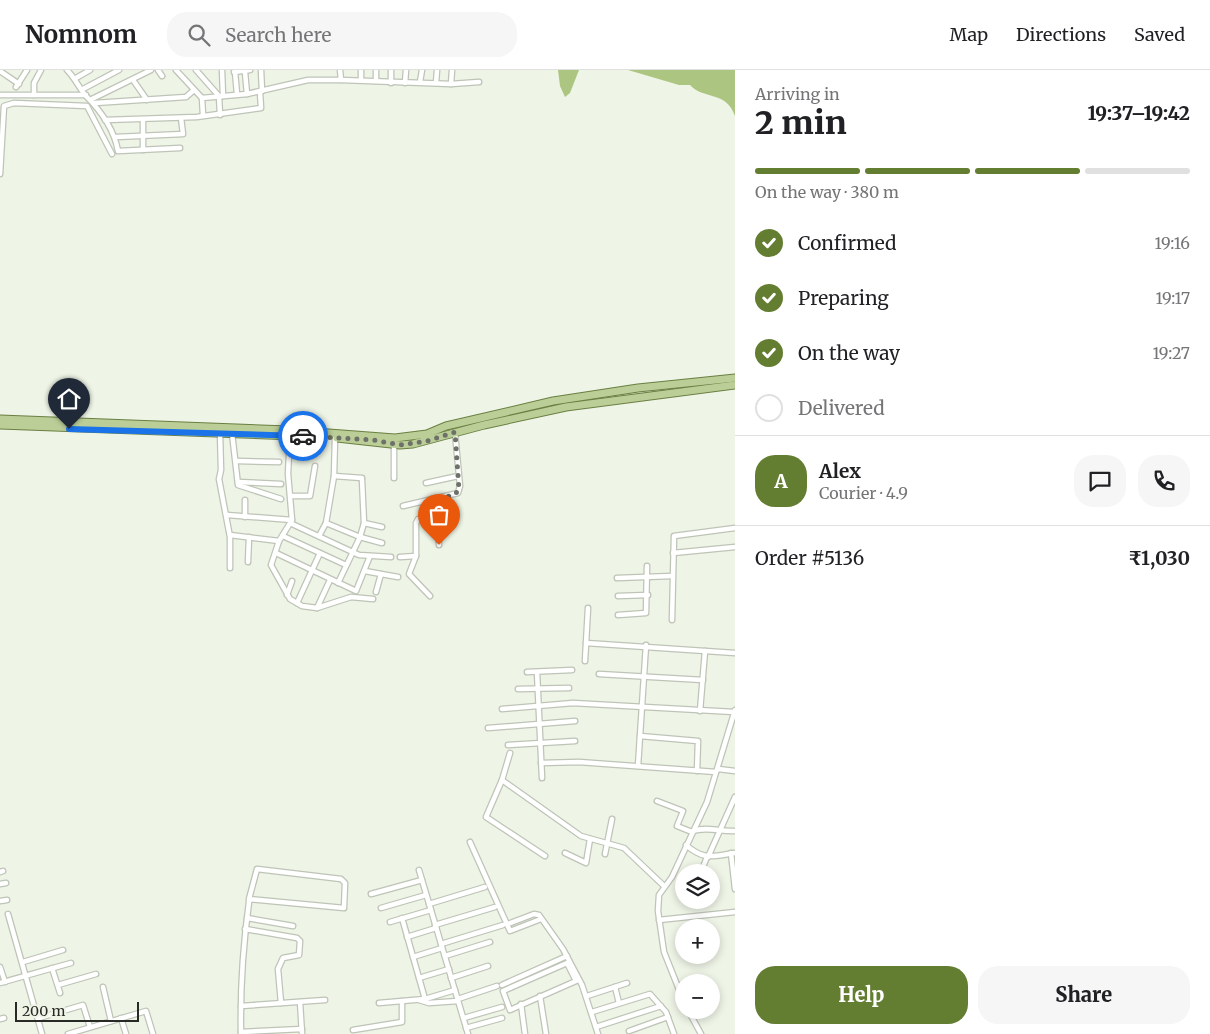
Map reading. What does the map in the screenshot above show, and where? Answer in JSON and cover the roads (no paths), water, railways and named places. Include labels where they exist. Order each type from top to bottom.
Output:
[{"type":"main road","points":[[0,426],[232,434],[320,434],[334,438],[413,444],[455,432],[566,408],[733,382]]},
{"type":"main road","points":[[0,419],[395,438],[422,435],[446,426],[553,402],[638,388],[733,382]]},
{"type":"street","points":[[34,95],[34,83],[41,70]]},
{"type":"street","points":[[67,70],[76,78],[86,96],[94,101],[116,137],[118,151],[180,148]]},
{"type":"street","points":[[76,78],[90,70]]},
{"type":"street","points":[[82,89],[119,70]]},
{"type":"street","points":[[94,101],[133,80],[143,72],[151,70]]},
{"type":"street","points":[[158,70],[162,76]]},
{"type":"street","points":[[176,70],[202,98],[203,115]]},
{"type":"street","points":[[196,70],[221,96]]},
{"type":"street","points":[[220,114],[222,70]]},
{"type":"street","points":[[105,120],[181,118],[261,108],[261,70]]},
{"type":"street","points":[[340,70],[341,80]]},
{"type":"street","points":[[361,70],[361,79]]},
{"type":"street","points":[[376,70],[376,81]]},
{"type":"street","points":[[390,83],[391,70]]},
{"type":"street","points":[[405,83],[406,70]]},
{"type":"street","points":[[420,82],[422,70]]},
{"type":"street","points":[[436,83],[437,70]]},
{"type":"street","points":[[451,84],[452,70]]},
{"type":"street","points":[[0,71],[17,86],[26,71]]},
{"type":"street","points":[[237,94],[234,71],[247,71],[246,94]]},
{"type":"street","points":[[202,98],[246,94],[308,80],[361,79],[390,83],[451,84],[479,82]]},
{"type":"street","points":[[133,80],[147,100]]},
{"type":"street","points":[[94,101],[186,97],[194,90]]},
{"type":"street","points":[[0,95],[34,95],[37,97],[86,96]]},
{"type":"street","points":[[0,174],[4,106],[14,103],[87,106],[112,154]]},
{"type":"street","points":[[116,137],[183,134],[181,118]]},
{"type":"street","points":[[143,120],[143,150]]},
{"type":"street","points":[[403,506],[458,493],[455,432]]},
{"type":"street","points":[[220,433],[221,470],[219,479],[230,535],[230,568]]},
{"type":"street","points":[[232,434],[239,486],[281,499]]},
{"type":"street","points":[[290,435],[288,474],[291,496],[291,522],[281,538],[271,565],[287,594],[296,603],[317,608],[351,597],[373,599]]},
{"type":"street","points":[[319,536],[326,522],[334,476],[334,438]]},
{"type":"street","points":[[394,444],[394,478]]},
{"type":"street","points":[[237,461],[279,462]]},
{"type":"street","points":[[291,496],[310,496],[315,466]]},
{"type":"street","points":[[334,476],[362,479],[364,523],[360,537],[338,583]]},
{"type":"street","points":[[426,483],[458,476]]},
{"type":"street","points":[[238,482],[281,484]]},
{"type":"street","points":[[437,499],[436,518],[439,545]]},
{"type":"street","points":[[245,500],[245,517]]},
{"type":"street","points":[[227,515],[291,522],[352,552],[370,556],[391,557]]},
{"type":"street","points":[[430,596],[409,574],[416,556],[416,523],[418,520],[436,518]]},
{"type":"street","points":[[326,522],[360,537],[382,543]]},
{"type":"street","points":[[364,523],[382,527]]},
{"type":"street","points":[[672,620],[672,538],[677,534],[735,528]]},
{"type":"street","points":[[230,535],[281,538],[346,565]]},
{"type":"street","points":[[248,562],[249,537]]},
{"type":"street","points":[[672,553],[735,547]]},
{"type":"street","points":[[276,553],[312,572],[356,591],[370,556]]},
{"type":"street","points":[[296,603],[320,553]]},
{"type":"street","points":[[400,557],[416,556]]},
{"type":"street","points":[[618,615],[646,613],[648,595],[647,566]]},
{"type":"street","points":[[365,571],[398,577]]},
{"type":"street","points":[[376,592],[381,574]]},
{"type":"street","points":[[618,578],[672,576]]},
{"type":"street","points":[[317,608],[330,580]]},
{"type":"street","points":[[287,594],[292,581]]},
{"type":"street","points":[[618,596],[648,595]]},
{"type":"street","points":[[585,661],[588,608]]},
{"type":"street","points":[[586,643],[646,645],[735,653]]},
{"type":"street","points":[[638,766],[646,645]]},
{"type":"street","points":[[700,710],[706,651]]},
{"type":"street","points":[[527,672],[572,670]]},
{"type":"street","points":[[538,672],[542,778]]},
{"type":"street","points":[[599,674],[703,680]]},
{"type":"street","points":[[518,689],[538,687],[569,688]]},
{"type":"street","points":[[502,709],[539,704],[573,703],[735,711],[732,730],[707,802],[672,877],[659,895],[659,920],[664,952],[675,980]]},
{"type":"street","points":[[488,728],[575,721]]},
{"type":"street","points":[[640,736],[698,741],[697,770]]},
{"type":"street","points":[[508,745],[576,741]]},
{"type":"street","points":[[510,753],[502,780],[486,817],[545,856]]},
{"type":"street","points":[[541,763],[579,762],[735,771]]},
{"type":"street","points":[[502,780],[581,836],[624,848],[664,886]]},
{"type":"street","points":[[704,864],[735,797]]},
{"type":"street","points":[[657,801],[683,811],[676,826],[692,832],[702,828],[720,832],[735,830]]},
{"type":"street","points":[[605,854],[612,819]]},
{"type":"street","points":[[565,853],[586,863],[590,839]]},
{"type":"street","points":[[470,842],[505,925],[512,931],[541,919]]},
{"type":"street","points":[[686,845],[698,855],[707,857],[733,853],[735,890]]},
{"type":"street","points":[[249,899],[344,908],[345,883],[341,879],[257,870],[249,899],[245,929],[240,1006],[241,1033],[302,1032],[300,1002]]},
{"type":"street","points":[[419,870],[468,1034]]},
{"type":"street","points":[[371,894],[422,880]]},
{"type":"street","points":[[0,884],[6,883]]},
{"type":"street","points":[[429,904],[486,886]]},
{"type":"street","points":[[380,908],[426,895]]},
{"type":"street","points":[[0,901],[7,900]]},
{"type":"street","points":[[407,938],[436,926],[495,907]]},
{"type":"street","points":[[390,922],[431,910]]},
{"type":"street","points":[[659,920],[735,912]]},
{"type":"street","points":[[8,914],[42,1034]]},
{"type":"street","points":[[413,957],[537,914],[567,956],[587,996],[598,1034]]},
{"type":"street","points":[[247,918],[293,926]]},
{"type":"street","points":[[402,918],[425,999]]},
{"type":"street","points":[[285,936],[287,925]]},
{"type":"street","points":[[245,929],[299,939],[299,955],[283,958],[279,964],[281,1003]]},
{"type":"street","points":[[445,956],[488,943],[482,932]]},
{"type":"street","points":[[23,962],[63,950]]},
{"type":"street","points":[[418,999],[426,1003],[458,1000],[567,956]]},
{"type":"street","points":[[0,967],[2,982],[71,963]]},
{"type":"street","points":[[567,963],[576,981],[540,996],[510,1010],[503,991],[567,963]]},
{"type":"street","points":[[451,978],[488,966]]},
{"type":"street","points":[[52,968],[60,994]]},
{"type":"street","points":[[419,978],[448,969]]},
{"type":"street","points":[[58,985],[96,974]]},
{"type":"street","points":[[587,996],[628,983]]},
{"type":"street","points":[[103,987],[111,1021]]},
{"type":"street","points":[[615,987],[619,1003]]},
{"type":"street","points":[[379,1003],[425,999],[455,990]]},
{"type":"street","points":[[592,1012],[650,994],[668,1016],[674,1034]]},
{"type":"street","points":[[540,996],[546,1034]]},
{"type":"street","points":[[240,1006],[325,1000]]},
{"type":"street","points":[[353,1030],[402,1022],[402,1001]]},
{"type":"street","points":[[521,1004],[525,1034]]},
{"type":"street","points":[[39,1018],[83,1005],[90,1027]]},
{"type":"street","points":[[596,1027],[661,1006]]},
{"type":"street","points":[[464,1018],[502,1007]]},
{"type":"street","points":[[68,1034],[146,1010],[153,1034]]},
{"type":"street","points":[[638,1014],[643,1025]]},
{"type":"street","points":[[629,1031],[668,1016]]},
{"type":"street","points":[[121,1018],[126,1034]]},
{"type":"street","points":[[466,1028],[502,1018]]},
{"type":"street","points":[[693,1019],[701,1034]]}]
